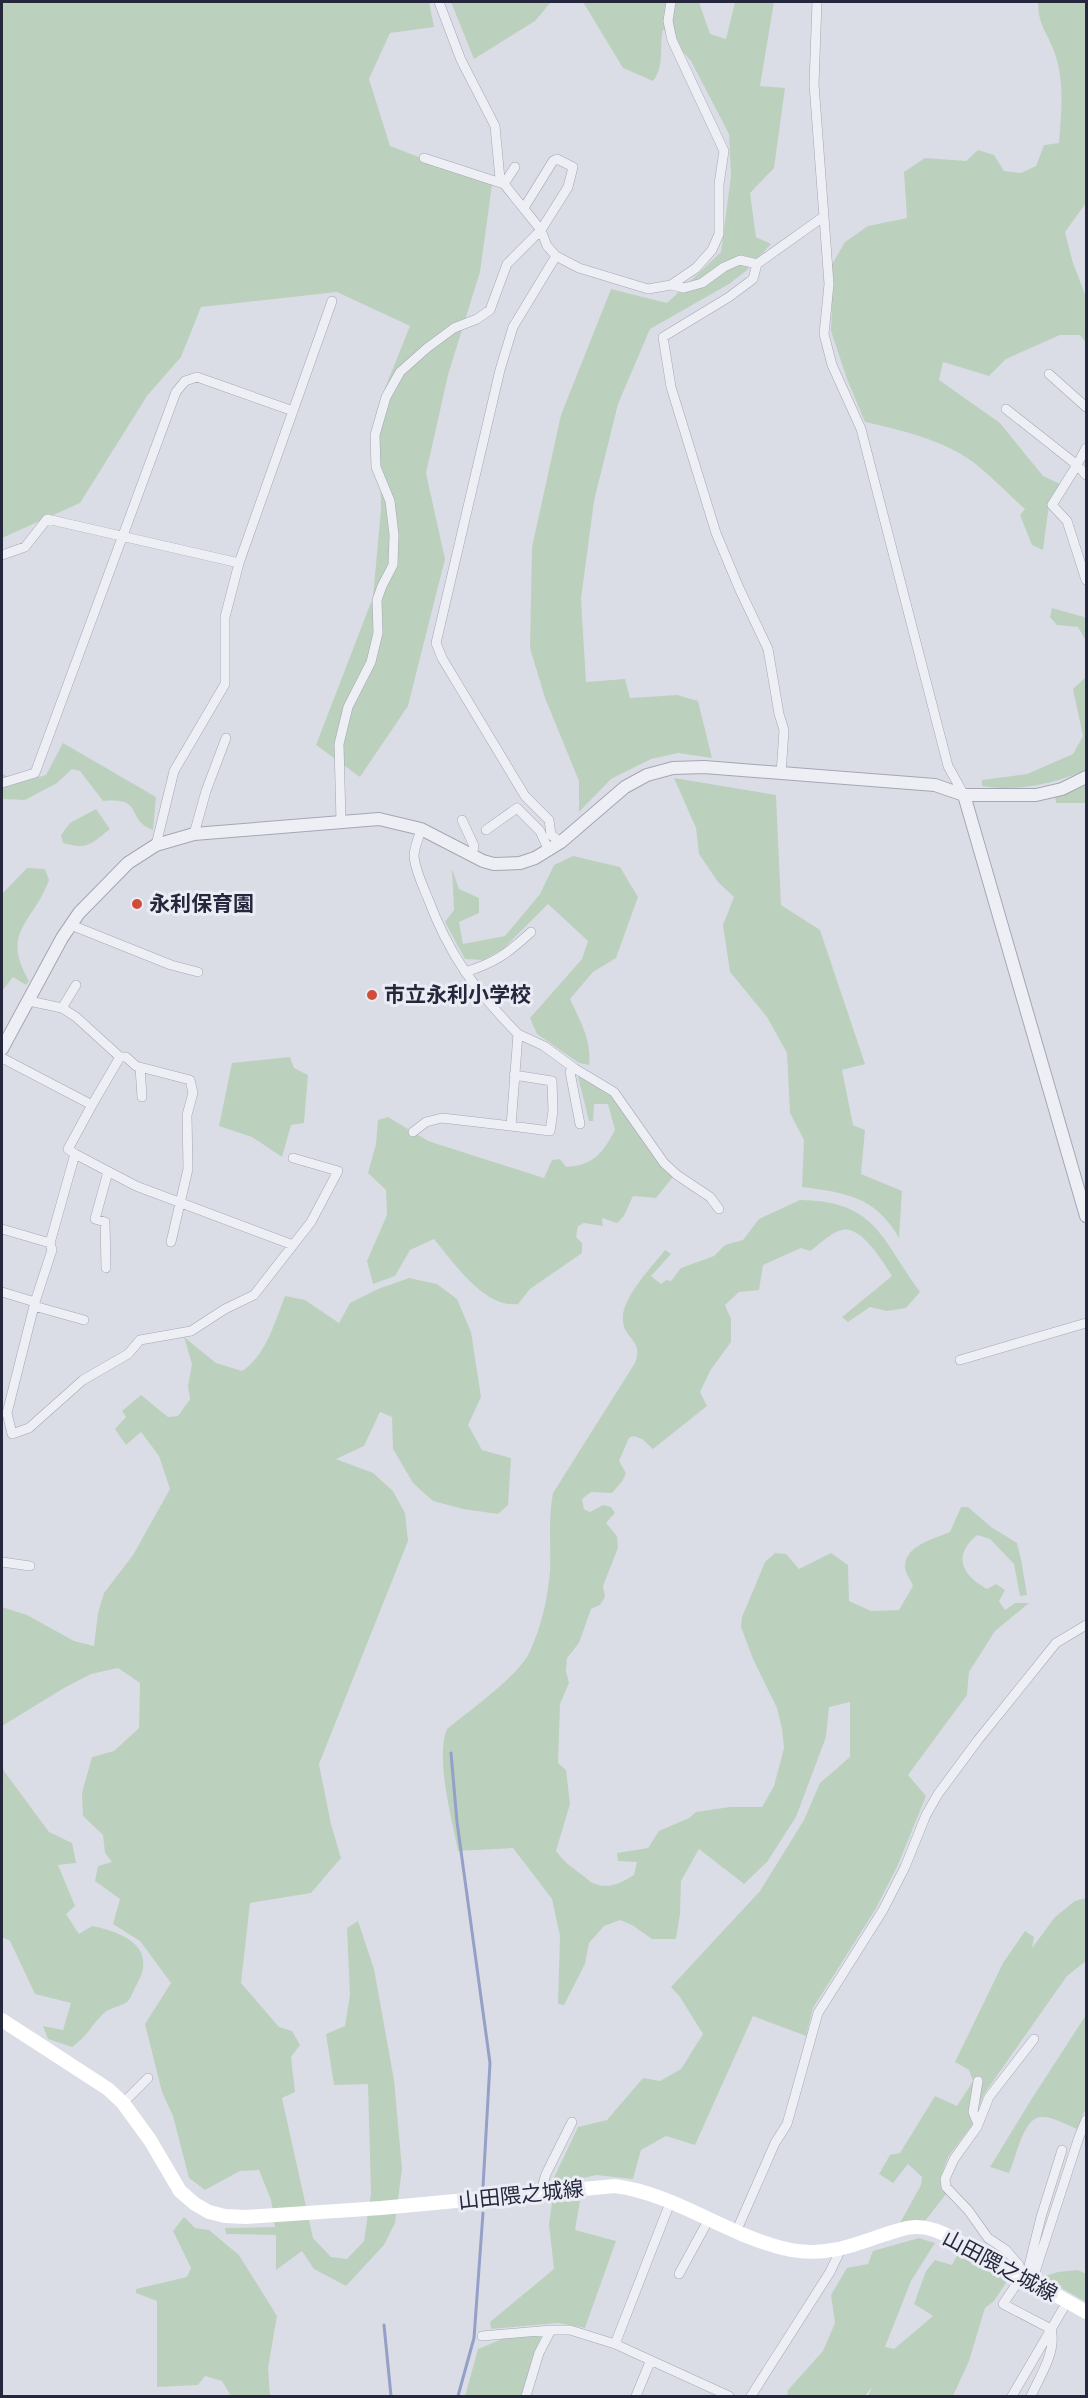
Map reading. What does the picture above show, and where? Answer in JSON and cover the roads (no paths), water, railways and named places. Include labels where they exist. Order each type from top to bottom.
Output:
[{"type":"main road","name":"山田隈之城線","points":[[2,2020],[87,2074],[123,2103],[150,2140],[180,2190],[195,2204],[209,2212],[225,2216],[246,2217],[625,2187],[670,2203],[736,2232],[793,2250],[840,2251],[895,2231],[916,2227],[947,2236],[1027,2278],[1086,2313]]},
{"type":"street","points":[[439,2],[461,60],[495,126],[500,179],[541,230],[547,246],[556,256],[579,268],[648,289],[671,285],[684,288],[702,284],[724,267],[740,260],[757,264]]},
{"type":"street","points":[[670,2],[668,21],[672,40],[724,151],[719,184],[719,234],[712,250],[696,268],[671,285]]},
{"type":"street","points":[[817,2],[814,84],[829,284],[824,324],[827,350],[861,429],[948,766],[964,795],[1086,1216]]},
{"type":"street","points":[[424,158],[504,184]]},
{"type":"street","points":[[341,822],[339,744],[341,732],[348,707],[371,662],[378,633],[377,600],[393,565],[394,535],[390,501],[376,467],[375,435],[386,397],[400,372],[427,348],[454,328],[477,319],[490,310],[507,264],[541,230],[568,187],[573,167],[557,159],[553,161],[524,208]]},
{"type":"street","points":[[504,184],[515,167]]},
{"type":"street","points":[[781,774],[784,730],[779,714],[768,649],[716,532],[671,387],[663,337],[729,297],[753,279],[757,264],[823,217]]},
{"type":"street","points":[[556,256],[513,327],[500,370],[436,643],[442,658],[525,796],[549,820],[552,835],[561,842]]},
{"type":"street","points":[[156,845],[174,771],[225,684],[225,617],[239,563],[332,301]]},
{"type":"street","points":[[1049,374],[1086,407]]},
{"type":"street","points":[[2,783],[35,773],[176,392],[185,381],[197,377],[293,411]]},
{"type":"street","points":[[1006,409],[1077,465],[1086,475]]},
{"type":"street","points":[[1086,448],[1052,505],[1067,521],[1086,580]]},
{"type":"street","points":[[2,555],[25,548],[46,519],[239,563]]},
{"type":"street","points":[[194,834],[206,791],[226,738]]},
{"type":"street","points":[[2,1049],[79,913],[128,862],[156,845],[194,834],[379,819],[421,829],[494,864],[507,864],[536,858],[561,842],[625,787],[647,775],[673,768],[705,766],[934,785],[964,795],[1036,795],[1062,789],[1086,777]]},
{"type":"street","points":[[486,830],[517,808],[540,831],[549,850]]},
{"type":"street","points":[[462,820],[474,846],[472,855]]},
{"type":"street","points":[[421,829],[414,855],[419,876],[437,923],[454,957],[485,1001],[518,1034],[544,1047],[572,1070],[614,1092],[664,1163],[677,1175],[710,1197],[718,1209]]},
{"type":"street","points":[[71,925],[171,965],[198,972]]},
{"type":"street","points":[[465,972],[488,966],[531,932]]},
{"type":"street","points":[[62,1008],[76,985]]},
{"type":"street","points":[[29,1001],[62,1008],[76,1017],[120,1057],[126,1057],[140,1067],[190,1080],[193,1093],[187,1115],[188,1169],[182,1204],[171,1242]]},
{"type":"street","points":[[511,1126],[518,1034]]},
{"type":"street","points":[[120,1057],[68,1149],[108,1172],[182,1204],[293,1245]]},
{"type":"street","points":[[2,1058],[92,1106]]},
{"type":"street","points":[[140,1067],[142,1097]]},
{"type":"street","points":[[514,1076],[552,1081],[563,1079],[572,1070]]},
{"type":"street","points":[[572,1070],[580,1124]]},
{"type":"street","points":[[413,1132],[426,1122],[442,1118],[550,1131],[553,1111],[552,1081]]},
{"type":"street","points":[[75,1154],[50,1243],[52,1250],[35,1304],[7,1413],[12,1434],[28,1428],[83,1380],[128,1354],[140,1340],[191,1331],[225,1309],[254,1295],[311,1222],[338,1171],[293,1158]]},
{"type":"street","points":[[106,1268],[105,1222],[95,1219],[108,1172]]},
{"type":"street","points":[[2,1229],[50,1243]]},
{"type":"street","points":[[2,1292],[84,1320]]},
{"type":"street","points":[[960,1360],[1086,1323]]},
{"type":"street","points":[[2,1562],[30,1566]]},
{"type":"street","points":[[736,2232],[775,2143],[787,2124],[818,2013],[883,1910],[905,1867],[926,1815],[938,1794],[1056,1643],[1086,1625]]},
{"type":"street","points":[[1027,2278],[1006,2250],[987,2238],[968,2210],[946,2187],[945,2179],[954,2159],[978,2124],[989,2097],[1034,2039]]},
{"type":"street","points":[[123,2103],[148,2078]]},
{"type":"street","points":[[978,2081],[973,2112],[978,2124]]},
{"type":"street","points":[[1051,2329],[1003,2304],[1027,2278],[1086,2120]]},
{"type":"street","points":[[540,2194],[546,2174],[572,2122]]},
{"type":"street","points":[[1027,2278],[1041,2217],[1062,2150]]},
{"type":"street","points":[[615,2344],[670,2203]]},
{"type":"street","points":[[679,2274],[709,2219]]},
{"type":"street","points":[[751,2397],[830,2272],[840,2251]]},
{"type":"street","points":[[1012,2397],[1067,2302]]},
{"type":"street","points":[[1031,2397],[1051,2349],[1053,2339],[1051,2329]]},
{"type":"street","points":[[526,2397],[539,2353],[551,2330]]},
{"type":"street","points":[[482,2336],[570,2330],[615,2344],[729,2397]]},
{"type":"street","points":[[636,2397],[650,2362]]},
{"type":"waterway","points":[[451,1753],[457,1822],[490,2063],[483,2187]]},
{"type":"waterway","points":[[458,2396],[474,2338],[483,2213]]},
{"type":"waterway","points":[[384,2325],[391,2396]]},
{"type":"place","name":"永利保育園","points":[[137,904]]},
{"type":"place","name":"市立永利小学校","points":[[372,995]]}]
